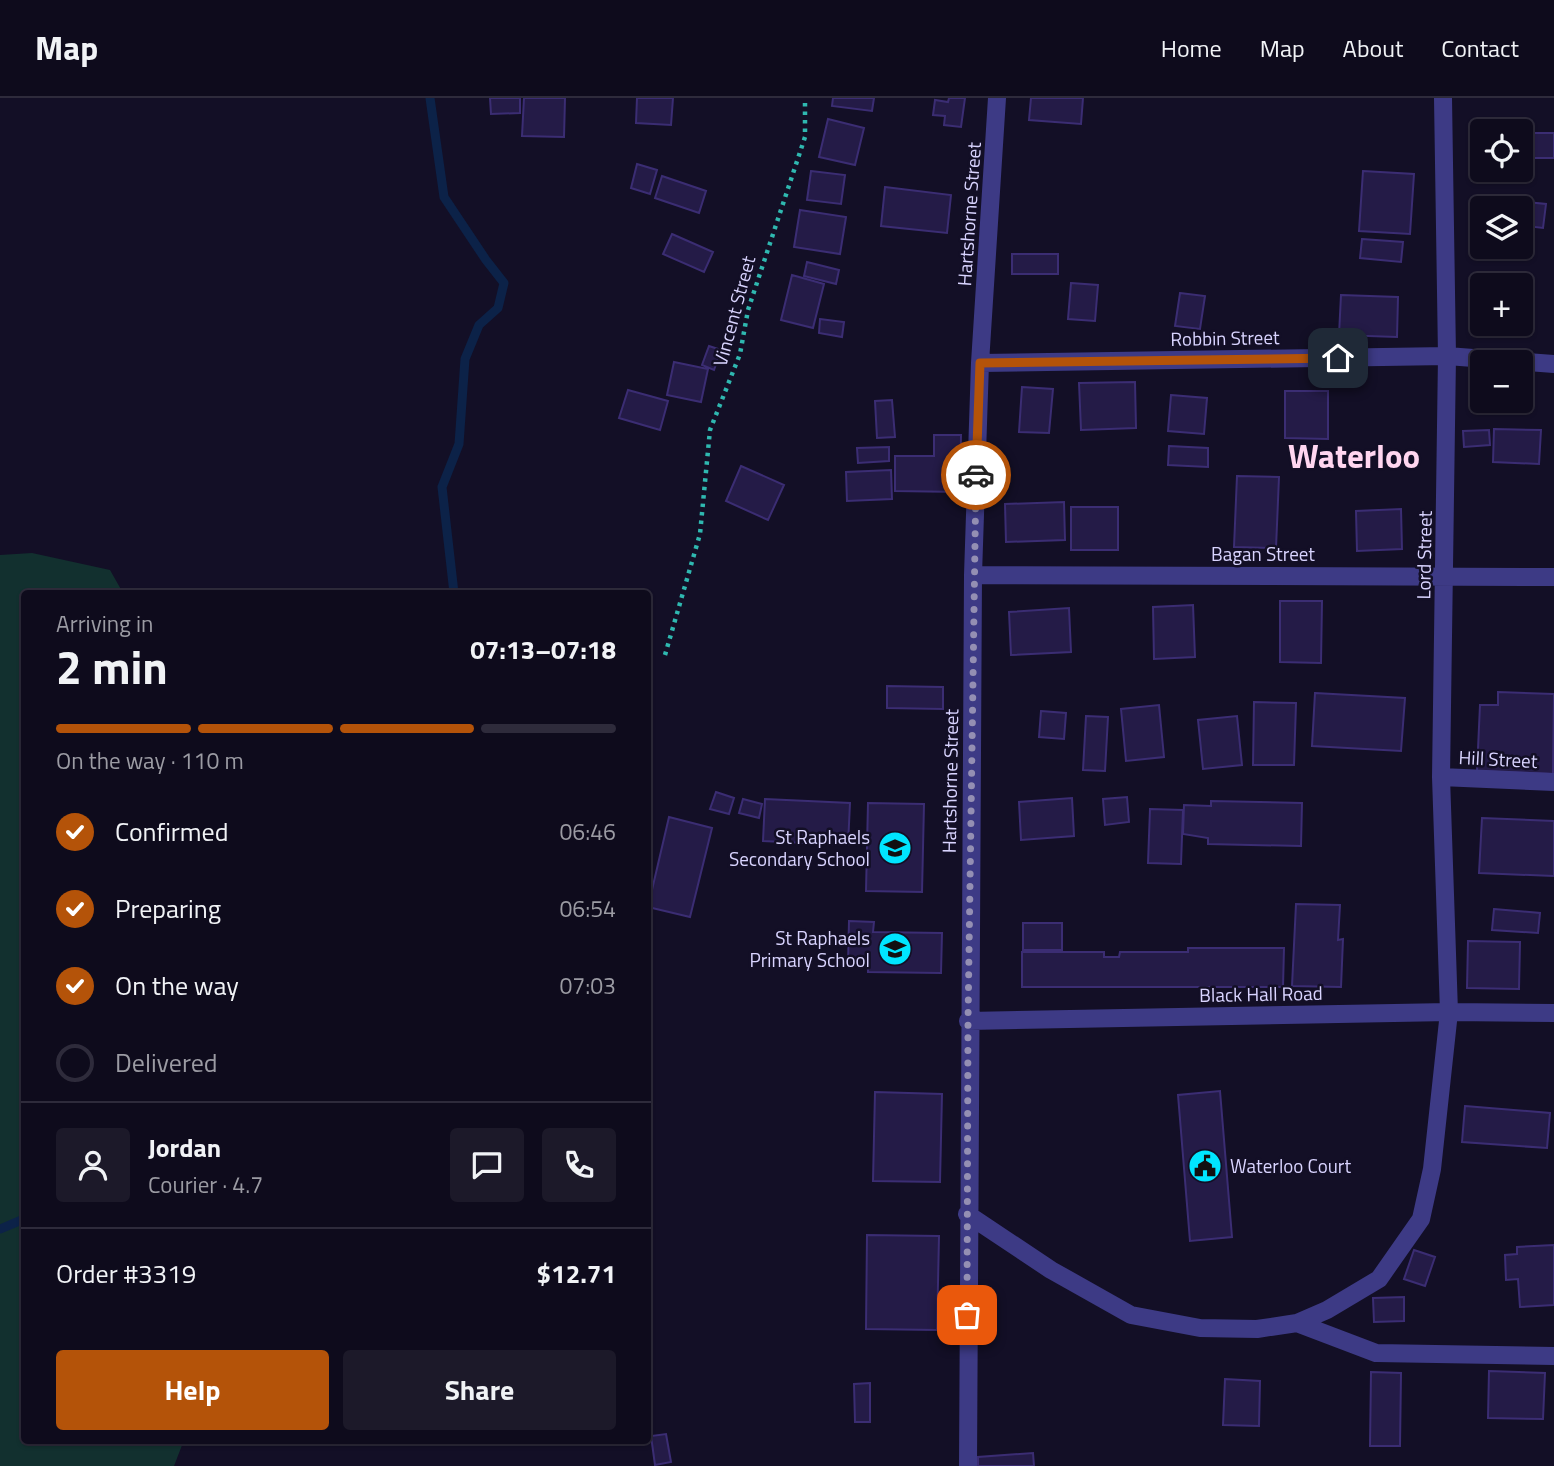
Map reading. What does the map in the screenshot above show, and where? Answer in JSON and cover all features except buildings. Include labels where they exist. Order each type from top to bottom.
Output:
[{"type":"street","name":"Hartshorne Street","points":[[968,1466],[968,1021],[973,575],[980,363],[997,98]]},
{"type":"street","name":"Lord Street","points":[[967,1214],[1051,1270],[1131,1315],[1200,1328],[1257,1329],[1297,1322],[1327,1310],[1380,1279],[1421,1219],[1432,1169],[1449,1012],[1441,777],[1447,356],[1443,98]]},
{"type":"street","name":"Robbin Street","points":[[980,363],[1447,356],[1554,363]]},
{"type":"street","name":"Bagan Street","points":[[973,575],[1554,577]]},
{"type":"street","name":"Hill Street","points":[[1441,777],[1554,782]]},
{"type":"street","name":"Black Hall Road","points":[[968,1021],[1449,1012],[1554,1013]]},
{"type":"street","points":[[1297,1322],[1376,1353],[1554,1356]]},
{"type":"path","name":"Vincent Street","points":[[665,656],[700,534],[710,430],[740,354],[755,285],[805,137],[805,98]]},
{"type":"green space","points":[[32,553],[110,570],[121,590],[21,590],[21,1444],[182,1444],[174,1466],[0,1466],[0,555]]},
{"type":"waterway","points":[[430,98],[444,197],[504,283],[498,308],[479,325],[465,359],[459,444],[442,487],[454,590]]},
{"type":"waterway","points":[[0,1229],[21,1220]]},
{"type":"way so far","points":[[967,1315],[968,1021],[976,475]]},
{"type":"place","name":"St Raphaels Secondary School","points":[[895,848]]},
{"type":"place","name":"St Raphaels Primary School","points":[[895,949]]},
{"type":"place","name":"Waterloo Court","points":[[1205,1166]]},
{"type":"district","name":"Waterloo","points":[[1354,456]]},
{"type":"route","points":[[976,475],[980,363],[1338,358]]}]
